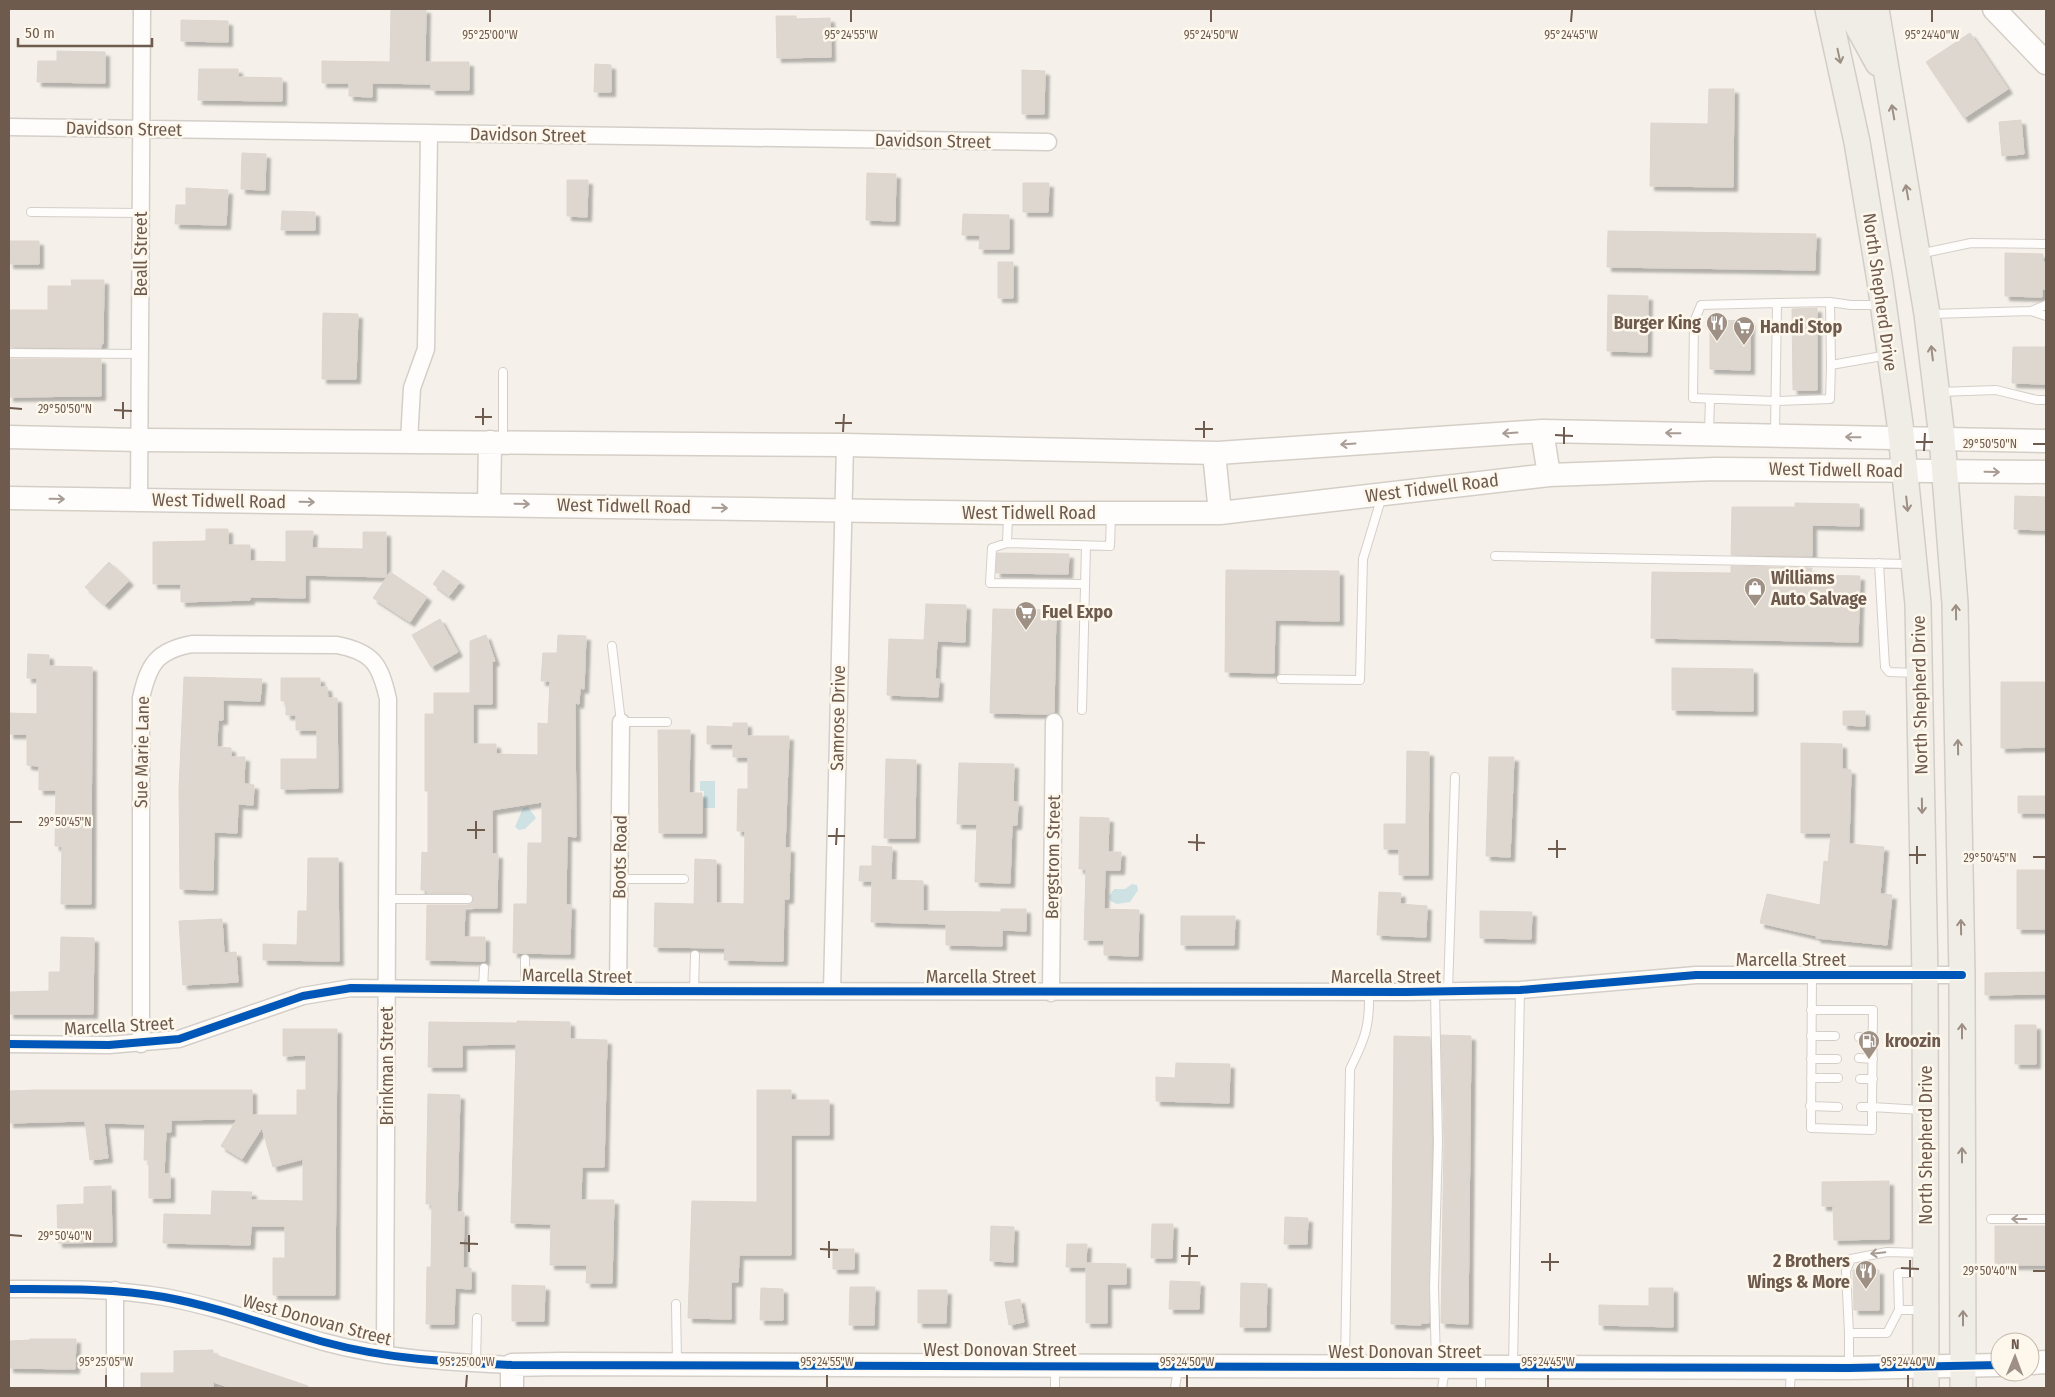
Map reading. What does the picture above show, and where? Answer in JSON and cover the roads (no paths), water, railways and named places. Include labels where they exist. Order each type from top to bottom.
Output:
[{"type":"main road","name":"North Shepherd Drive","points":[[1828,9],[1857,142],[1883,305],[1901,438],[1918,604],[1925,976],[1926,1378]]},
{"type":"main road","points":[[1853,9],[1856,22],[1887,79]]},
{"type":"main road","name":"North Shepherd Drive","points":[[1876,9],[1927,314],[1942,438],[1956,603],[1962,975],[1963,1377]]},
{"type":"main road","points":[[1994,9],[2046,63]]},
{"type":"main road","points":[[1542,430],[1549,475]]},
{"type":"main road","name":"West Tidwell Road","points":[[9,437],[140,440],[845,445],[1214,453],[1542,430],[2046,440]]},
{"type":"main road","points":[[489,504],[496,442]]},
{"type":"main road","points":[[1214,453],[1220,513]]},
{"type":"main road","name":"West Tidwell Road","points":[[9,498],[489,504],[1008,514],[1220,513],[1549,475],[1716,469],[2046,472]]},
{"type":"main road","points":[[512,1365],[512,1388]]},
{"type":"main road","name":"West Donovan Street","points":[[512,1365],[1345,1366],[1481,1378],[1513,1367],[1790,1378],[1849,1368],[1926,1378],[1963,1377],[1990,1368]]},
{"type":"street","name":"Beall Street","points":[[139,500],[142,9]]},
{"type":"street","name":"Davidson Street","points":[[9,127],[1048,142]]},
{"type":"street","points":[[409,441],[412,388],[426,348],[429,134]]},
{"type":"street","name":"Samrose Drive","points":[[832,992],[845,445]]},
{"type":"street","name":"Sue Marie Lane","points":[[141,1044],[141,698],[146,678],[155,660],[171,648],[192,644],[337,645],[358,649],[374,661]]},
{"type":"street","name":"Brinkman Street","points":[[374,661],[383,676],[388,699],[385,1355]]},
{"type":"street","name":"Boots Road","points":[[618,991],[621,722]]},
{"type":"street","name":"Bergstrom Street","points":[[1050,993],[1054,722]]},
{"type":"street","name":"Marcella Street","points":[[9,1044],[141,1044],[179,1039],[303,996],[351,988],[1050,993],[1441,992],[1520,990],[1696,975],[1962,975]]},
{"type":"street","name":"West Donovan Street","points":[[9,1289],[114,1290],[166,1297],[250,1318],[325,1342],[385,1355],[476,1364],[512,1365]]},
{"type":"street","points":[[114,1290],[115,1388]]},
{"type":"lane","points":[[31,212],[141,212]]},
{"type":"lane","points":[[1917,255],[1971,243],[2046,244]]},
{"type":"lane","points":[[1830,302],[1830,399],[1775,401],[1692,398],[1694,322],[1701,305],[1830,302],[1851,305],[1883,305]]},
{"type":"lane","points":[[1775,435],[1777,303]]},
{"type":"lane","points":[[2031,311],[2046,305]]},
{"type":"lane","points":[[1927,314],[2031,311],[2046,316]]},
{"type":"lane","points":[[9,353],[140,354]]},
{"type":"lane","points":[[1831,365],[1890,355]]},
{"type":"lane","points":[[496,442],[503,372]]},
{"type":"lane","points":[[1937,392],[1996,390],[2037,400],[2046,400]]},
{"type":"lane","points":[[1709,434],[1710,399]]},
{"type":"lane","points":[[1281,679],[1360,680],[1363,559],[1382,494]]},
{"type":"lane","points":[[1085,584],[990,583],[992,548],[1007,543],[1110,546],[1111,513]]},
{"type":"lane","points":[[1007,543],[1008,514]]},
{"type":"lane","points":[[1082,710],[1086,546]]},
{"type":"lane","points":[[1495,556],[1913,564]]},
{"type":"lane","points":[[1879,563],[1885,667],[1889,672],[1919,674]]},
{"type":"lane","points":[[612,646],[621,722],[667,722]]},
{"type":"lane","points":[[1441,1374],[1434,1313],[1441,992],[1455,777]]},
{"type":"lane","points":[[620,879],[684,879]]},
{"type":"lane","points":[[388,898],[468,899]]},
{"type":"lane","points":[[694,991],[695,955]]},
{"type":"lane","points":[[524,990],[525,959]]},
{"type":"lane","points":[[483,990],[484,968]]},
{"type":"lane","points":[[1811,1010],[1873,1010],[1872,1130],[1811,1128],[1810,1106],[1811,1078],[1811,1010],[1812,975]]},
{"type":"lane","points":[[1513,1367],[1520,990]]},
{"type":"lane","points":[[1345,1366],[1350,1069],[1364,1042],[1370,1020],[1369,992]]},
{"type":"lane","points":[[1811,1036],[1835,1036]]},
{"type":"lane","points":[[1859,1037],[1873,1038]]},
{"type":"lane","points":[[1859,1058],[1873,1059]]},
{"type":"lane","points":[[1811,1059],[1837,1059]]},
{"type":"lane","points":[[1811,1078],[1838,1078]]},
{"type":"lane","points":[[1860,1079],[1873,1079]]},
{"type":"lane","points":[[1810,1106],[1838,1107]]},
{"type":"lane","points":[[1861,1107],[1926,1110]]},
{"type":"lane","points":[[1991,1219],[2046,1219]]},
{"type":"lane","points":[[1849,1368],[1846,1271],[1851,1259],[1887,1252],[1926,1263]]},
{"type":"lane","points":[[1849,1333],[1888,1332],[1899,1310],[1898,1273],[1926,1263]]},
{"type":"lane","points":[[676,1304],[677,1364]]},
{"type":"lane","points":[[1899,1310],[1926,1310]]},
{"type":"lane","points":[[476,1364],[477,1318]]},
{"type":"lane","points":[[1055,1366],[1055,1388]]},
{"type":"lane","points":[[1175,1388],[1178,1366]]},
{"type":"place","name":"Burger King","points":[[1717,342]]},
{"type":"place","name":"Handi Stop","points":[[1744,346]]},
{"type":"place","name":"Williams Auto Salvage","points":[[1755,607]]},
{"type":"place","name":"Fuel Expo","points":[[1026,631]]},
{"type":"place","name":"kroozin","points":[[1869,1060]]},
{"type":"place","name":"2 Brothers Wings & More","points":[[1866,1290]]}]
